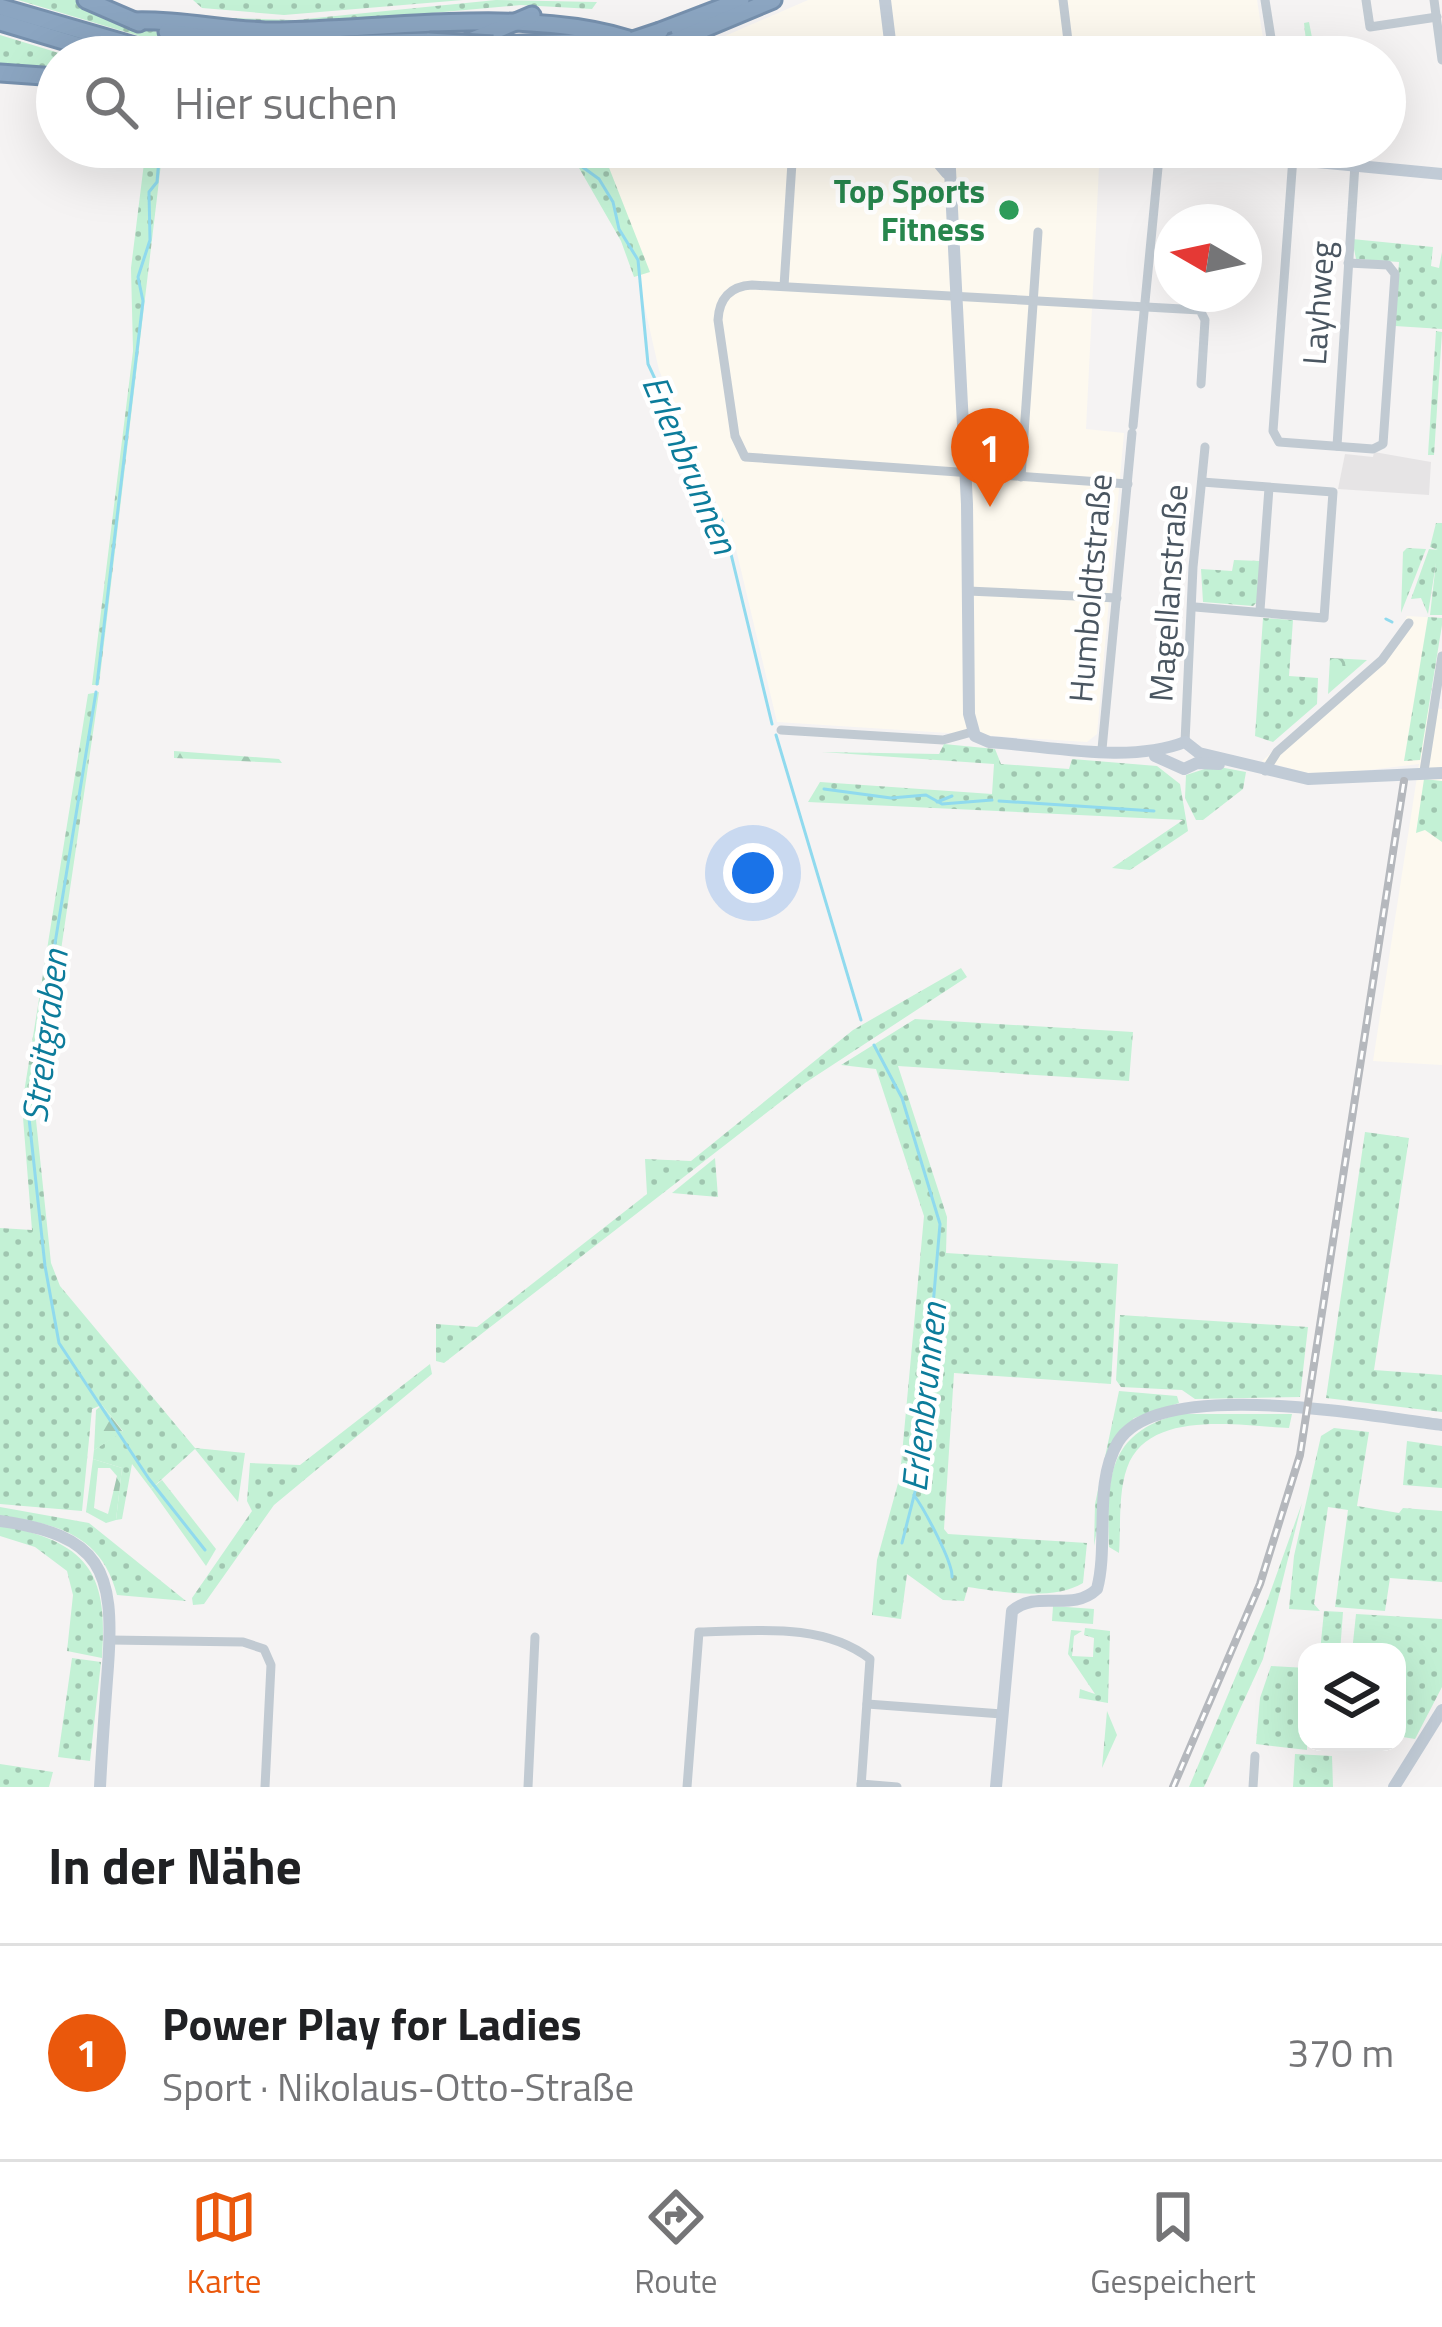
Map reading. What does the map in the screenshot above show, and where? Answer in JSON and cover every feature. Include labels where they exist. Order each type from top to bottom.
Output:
[{"type":"highway","points":[[86,0],[134,21],[213,36]]},
{"type":"highway","points":[[680,36],[741,0]]},
{"type":"highway","points":[[685,36],[773,0]]},
{"type":"highway","points":[[0,8],[99,36]]},
{"type":"highway","points":[[190,32],[278,32],[553,10],[618,23],[650,36]]},
{"type":"highway","points":[[479,36],[553,10]]},
{"type":"highway","points":[[0,22],[47,36]]},
{"type":"highway","points":[[0,73],[36,75]]},
{"type":"main road","points":[[885,0],[889,36]]},
{"type":"main road","points":[[945,168],[951,180]]},
{"type":"main road","points":[[951,168],[972,732],[989,742],[1177,750],[1320,780],[1442,773]]},
{"type":"main road","points":[[1395,168],[1442,174]]},
{"type":"main road","points":[[1177,750],[1184,769],[1198,758]]},
{"type":"main road","points":[[996,1787],[1012,1612],[1029,1601],[1086,1599],[1097,1589],[1112,1457],[1122,1436],[1144,1418],[1167,1411],[1251,1407],[1442,1425]]},
{"type":"main road","points":[[0,1521],[48,1529],[92,1557],[109,1589],[100,1787]]},
{"type":"main road","points":[[1394,1787],[1442,1710]]},
{"type":"street","points":[[1063,0],[1067,36]]},
{"type":"street","points":[[1265,0],[1271,36]]},
{"type":"street","points":[[1366,0],[1370,27],[1436,17]]},
{"type":"street","points":[[1434,0],[1442,60]]},
{"type":"street","points":[[784,286],[792,168]]},
{"type":"street","name":"Humboldtstraße","points":[[1102,749],[1157,168]]},
{"type":"street","points":[[1288,168],[1273,431],[1279,442],[1383,444],[1395,274],[1388,265],[1348,262]]},
{"type":"street","name":"Layhweg","points":[[1337,446],[1355,168]]},
{"type":"street","points":[[1021,477],[1038,232]]},
{"type":"street","points":[[1128,484],[750,459],[737,445],[718,312],[730,291],[743,285],[1202,310],[1201,384]]},
{"type":"street","name":"Magellanstraße","points":[[1177,750],[1195,607],[1192,584],[1205,447]]},
{"type":"street","points":[[1195,607],[1324,618],[1333,492],[1202,482]]},
{"type":"street","points":[[1260,610],[1269,488]]},
{"type":"street","points":[[968,591],[1117,598]]},
{"type":"street","points":[[1264,771],[1277,752],[1394,649],[1408,623]]},
{"type":"street","points":[[1424,771],[1442,656]]},
{"type":"street","points":[[782,730],[943,740],[972,732]]},
{"type":"street","points":[[688,1787],[699,1633],[783,1630],[842,1645],[870,1659],[861,1786],[897,1787]]},
{"type":"street","points":[[528,1787],[535,1637]]},
{"type":"street","points":[[110,1640],[243,1642],[264,1649],[271,1665],[265,1787]]},
{"type":"street","points":[[867,1704],[1002,1714]]},
{"type":"street","points":[[1252,1787],[1255,1756]]},
{"type":"shaded area","points":[[808,0],[1257,0],[1263,36],[725,36]]},
{"type":"shaded area","points":[[590,168],[1099,168],[1086,429],[1124,433],[1097,734],[1087,742],[777,722],[736,549],[659,370],[632,251]]},
{"type":"shaded area","points":[[1374,452],[1431,462],[1429,495],[1338,489],[1345,454],[1373,457]]},
{"type":"shaded area","points":[[1407,616],[1442,618],[1427,707],[1442,709],[1442,1065],[1373,1061],[1419,764],[1319,776],[1262,761],[1395,643]]},
{"type":"green space","points":[[18,0],[75,0],[167,36],[139,36]]},
{"type":"green space","points":[[193,0],[463,0],[284,15],[202,8]]},
{"type":"green space","points":[[496,0],[597,2],[592,9],[521,5],[275,27],[196,17],[295,20]]},
{"type":"green space","points":[[0,35],[36,46],[36,70],[0,67]]},
{"type":"green space","points":[[143,168],[161,168],[99,685],[92,685],[133,351],[131,268]]},
{"type":"green space","points":[[579,168],[609,168],[650,272],[634,277],[621,241]]},
{"type":"green space","points":[[1352,239],[1433,247],[1431,266],[1439,268],[1442,252],[1442,329],[1395,326],[1399,262],[1356,259]]},
{"type":"green space","points":[[1436,331],[1442,332],[1434,455],[1428,455]]},
{"type":"green space","points":[[1436,523],[1442,523],[1442,615],[1430,615],[1436,563],[1428,614],[1421,598],[1411,599],[1429,549],[1438,550],[1430,547]]},
{"type":"green space","points":[[1426,549],[1401,613],[1403,552]]},
{"type":"green space","points":[[1234,560],[1260,561],[1258,601],[1253,606],[1203,602],[1201,569],[1232,571]]},
{"type":"green space","points":[[1428,617],[1442,618],[1442,625],[1420,760],[1404,761]]},
{"type":"green space","points":[[1263,618],[1293,620],[1289,676],[1318,678],[1317,704],[1273,742],[1255,736]]},
{"type":"green space","points":[[1330,658],[1367,660],[1328,694]]},
{"type":"green space","points":[[99,692],[36,1120],[51,1263],[60,1286],[195,1448],[245,1453],[238,1502],[195,1449],[151,1489],[132,1464],[122,1519],[116,1520],[122,1468],[93,1459],[94,1450],[123,1431],[102,1405],[92,1409],[82,1511],[0,1504],[0,1228],[32,1230],[22,1105],[88,694]]},
{"type":"green space","points":[[944,744],[995,749],[1001,764],[1069,769],[1072,759],[1157,766],[1180,784],[1188,831],[1130,870],[1112,868],[1183,820],[808,802],[820,782],[992,794],[994,764],[822,752],[939,754]]},
{"type":"green space","points":[[174,751],[279,759],[282,763],[174,758]]},
{"type":"green space","points":[[1214,766],[1246,772],[1243,789],[1203,820],[1196,820],[1185,798],[1186,775]]},
{"type":"green space","points":[[1424,779],[1442,781],[1442,842],[1425,830],[1416,833]]},
{"type":"green space","points":[[961,968],[967,977],[805,1083],[444,1363],[436,1361],[436,1324],[477,1327],[647,1194],[645,1159],[691,1161],[853,1030]]},
{"type":"green space","points":[[915,1019],[1133,1032],[1129,1081],[898,1066],[947,1217],[946,1253],[1118,1264],[1111,1384],[954,1373],[944,1529],[948,1534],[1087,1543],[1083,1583],[1042,1593],[968,1587],[964,1601],[943,1600],[907,1574],[901,1619],[872,1615],[877,1560],[900,1476],[924,1216],[876,1069],[841,1065]]},
{"type":"green space","points":[[1365,1132],[1409,1138],[1374,1370],[1442,1375],[1442,1412],[1326,1398]]},
{"type":"green space","points":[[715,1158],[718,1197],[672,1193]]},
{"type":"green space","points":[[1120,1315],[1308,1327],[1300,1397],[1195,1399],[1182,1390],[1121,1387],[1116,1380]]},
{"type":"green space","points":[[430,1364],[432,1374],[274,1505],[204,1604],[193,1605],[192,1598],[252,1511],[247,1501],[250,1463],[300,1465]]},
{"type":"green space","points":[[1119,1391],[1177,1396],[1179,1403],[1134,1418],[1114,1440],[1094,1546],[1095,1504]]},
{"type":"green space","points":[[102,1405],[123,1432],[94,1450],[96,1410]]},
{"type":"green space","points":[[1180,1414],[1292,1414],[1289,1428],[1198,1425],[1154,1436],[1138,1449],[1127,1468],[1119,1553],[1109,1547],[1109,1500],[1116,1462],[1137,1433]]},
{"type":"green space","points":[[1334,1428],[1369,1432],[1357,1506],[1399,1513],[1403,1508],[1442,1511],[1442,1582],[1390,1578],[1385,1611],[1335,1607],[1348,1510],[1328,1507],[1314,1604],[1320,1611],[1289,1609],[1294,1556],[1321,1436]]},
{"type":"green space","points":[[1407,1441],[1442,1446],[1442,1488],[1403,1485]]},
{"type":"green space","points":[[93,1459],[122,1468],[116,1520],[106,1523],[86,1512]],"holes":[[[98,1468],[110,1468],[117,1476],[108,1514],[94,1508]]]},
{"type":"green space","points":[[162,1480],[216,1549],[206,1566],[151,1489]]},
{"type":"green space","points":[[1302,1503],[1263,1659],[1204,1787],[1189,1787],[1265,1607]]},
{"type":"green space","points":[[0,1507],[89,1523],[186,1601],[117,1595],[110,1575],[88,1545],[58,1528],[0,1516]]},
{"type":"green space","points":[[0,1525],[53,1541],[86,1565],[101,1602],[102,1658],[67,1651],[73,1595],[67,1571],[35,1547],[0,1536]]},
{"type":"green space","points":[[1053,1606],[1094,1609],[1093,1624],[1052,1621]]},
{"type":"green space","points":[[1324,1611],[1343,1612],[1341,1643],[1321,1643]]},
{"type":"green space","points":[[1356,1614],[1442,1619],[1442,1687],[1415,1739],[1406,1738],[1406,1643],[1353,1643]]},
{"type":"green space","points":[[1085,1628],[1110,1631],[1108,1703],[1079,1698],[1080,1689],[1095,1694],[1068,1654],[1071,1630],[1082,1631],[1074,1636],[1072,1656],[1093,1657],[1094,1638],[1084,1635]]},
{"type":"green space","points":[[72,1658],[101,1662],[90,1761],[58,1757]]},
{"type":"green space","points":[[1271,1666],[1298,1668],[1298,1749],[1256,1744],[1260,1698]]},
{"type":"green space","points":[[1107,1711],[1117,1735],[1102,1768]]},
{"type":"green space","points":[[1295,1754],[1332,1756],[1333,1787],[1293,1787]]},
{"type":"green space","points":[[0,1764],[53,1772],[49,1787],[0,1787]]},
{"type":"waterway","name":"Streitgraben","points":[[97,684],[143,301],[138,277],[150,240],[149,192],[157,182],[158,168]]},
{"type":"waterway","name":"Erlenbrunnen","points":[[584,168],[599,179],[613,202],[619,229],[638,260],[648,364],[724,525],[772,724]]},
{"type":"waterway","points":[[1386,619],[1392,622]]},
{"type":"waterway","name":"Streitgraben","points":[[96,692],[28,1109],[45,1266],[59,1343],[149,1479],[205,1550]]},
{"type":"waterway","name":"Erlenbrunnen","points":[[776,735],[861,1020]]},
{"type":"waterway","points":[[824,789],[891,798],[926,795],[942,804],[992,800]]},
{"type":"waterway","points":[[937,802],[952,796]]},
{"type":"waterway","points":[[999,801],[1154,811]]},
{"type":"waterway","name":"Erlenbrunnen","points":[[874,1045],[902,1098],[940,1224],[918,1480],[902,1543]]},
{"type":"waterway","points":[[914,1495],[943,1548],[952,1577]]},
{"type":"railway","points":[[1173,1787],[1260,1584],[1300,1455],[1404,781]]},
{"type":"place","name":"Top Sports Fitness","points":[[1009,210]]},
{"type":"place","name":"Power Play for Ladies","points":[[990,507]]}]
